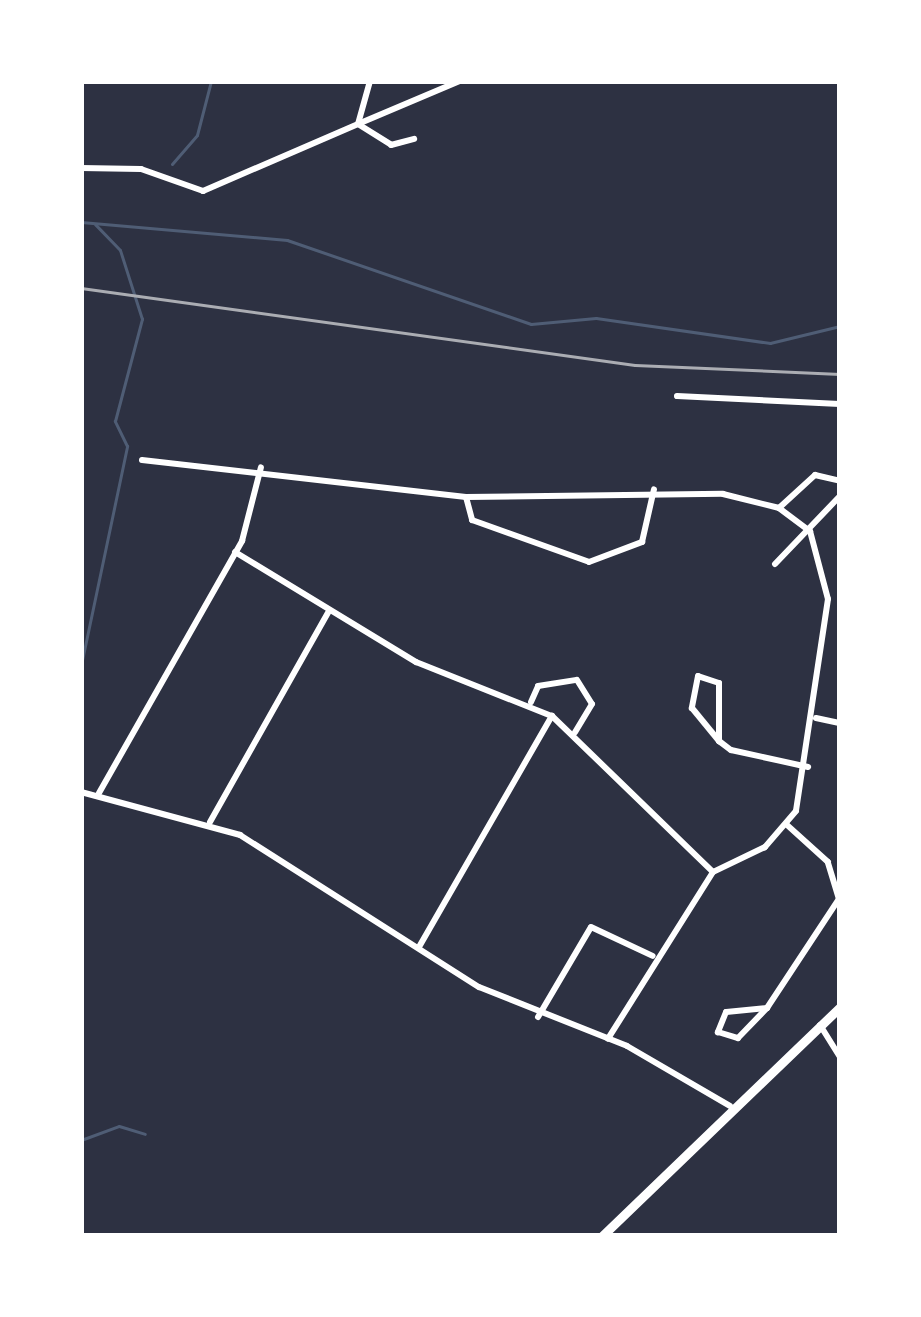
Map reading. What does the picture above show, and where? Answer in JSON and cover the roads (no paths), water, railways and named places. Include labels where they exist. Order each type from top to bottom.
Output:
[{"type":"highway","points":[[602,1236],[730,1106],[840,1007]]},
{"type":"street","points":[[358,124],[370,81]]},
{"type":"street","points":[[81,168],[141,169],[202,191],[460,81]]},
{"type":"street","points":[[358,124],[392,145],[414,139]]},
{"type":"street","points":[[677,396],[840,404]]},
{"type":"street","points":[[736,408],[737,398]]},
{"type":"street","points":[[142,460],[261,467],[466,497],[654,489],[779,508],[810,531],[828,599],[808,767],[787,825],[713,872],[653,956],[608,1039]]},
{"type":"street","points":[[99,794],[235,553],[261,467]]},
{"type":"street","points":[[779,508],[814,476],[840,482]]},
{"type":"street","points":[[466,497],[472,520],[589,562],[642,542],[654,489]]},
{"type":"street","points":[[776,564],[840,496]]},
{"type":"street","points":[[832,506],[840,512]]},
{"type":"street","points":[[235,553],[416,662],[531,702],[552,716],[575,732],[713,872]]},
{"type":"street","points":[[210,822],[329,611]]},
{"type":"street","points":[[719,741],[719,683],[698,676],[692,708],[719,741],[808,767]]},
{"type":"street","points":[[531,702],[538,686],[577,680],[592,704],[575,732]]},
{"type":"street","points":[[419,946],[552,716]]},
{"type":"street","points":[[816,718],[840,723]]},
{"type":"street","points":[[81,791],[210,822],[538,1017],[608,1039],[730,1106]]},
{"type":"street","points":[[767,1008],[726,1012],[718,1032],[737,1038],[767,1008],[838,899],[828,862],[787,825]]},
{"type":"street","points":[[538,1017],[591,927],[653,956]]},
{"type":"street","points":[[820,1025],[840,1058]]},
{"type":"waterway","points":[[172,164],[197,135],[211,81]]},
{"type":"waterway","points":[[81,222],[287,240],[531,324],[596,318],[770,343],[840,326]]},
{"type":"waterway","points":[[81,665],[127,446],[115,421],[142,319],[120,250],[95,224]]},
{"type":"waterway","points":[[81,1140],[119,1126],[145,1134]]},
{"type":"railway","points":[[81,288],[635,365],[840,374]]}]
